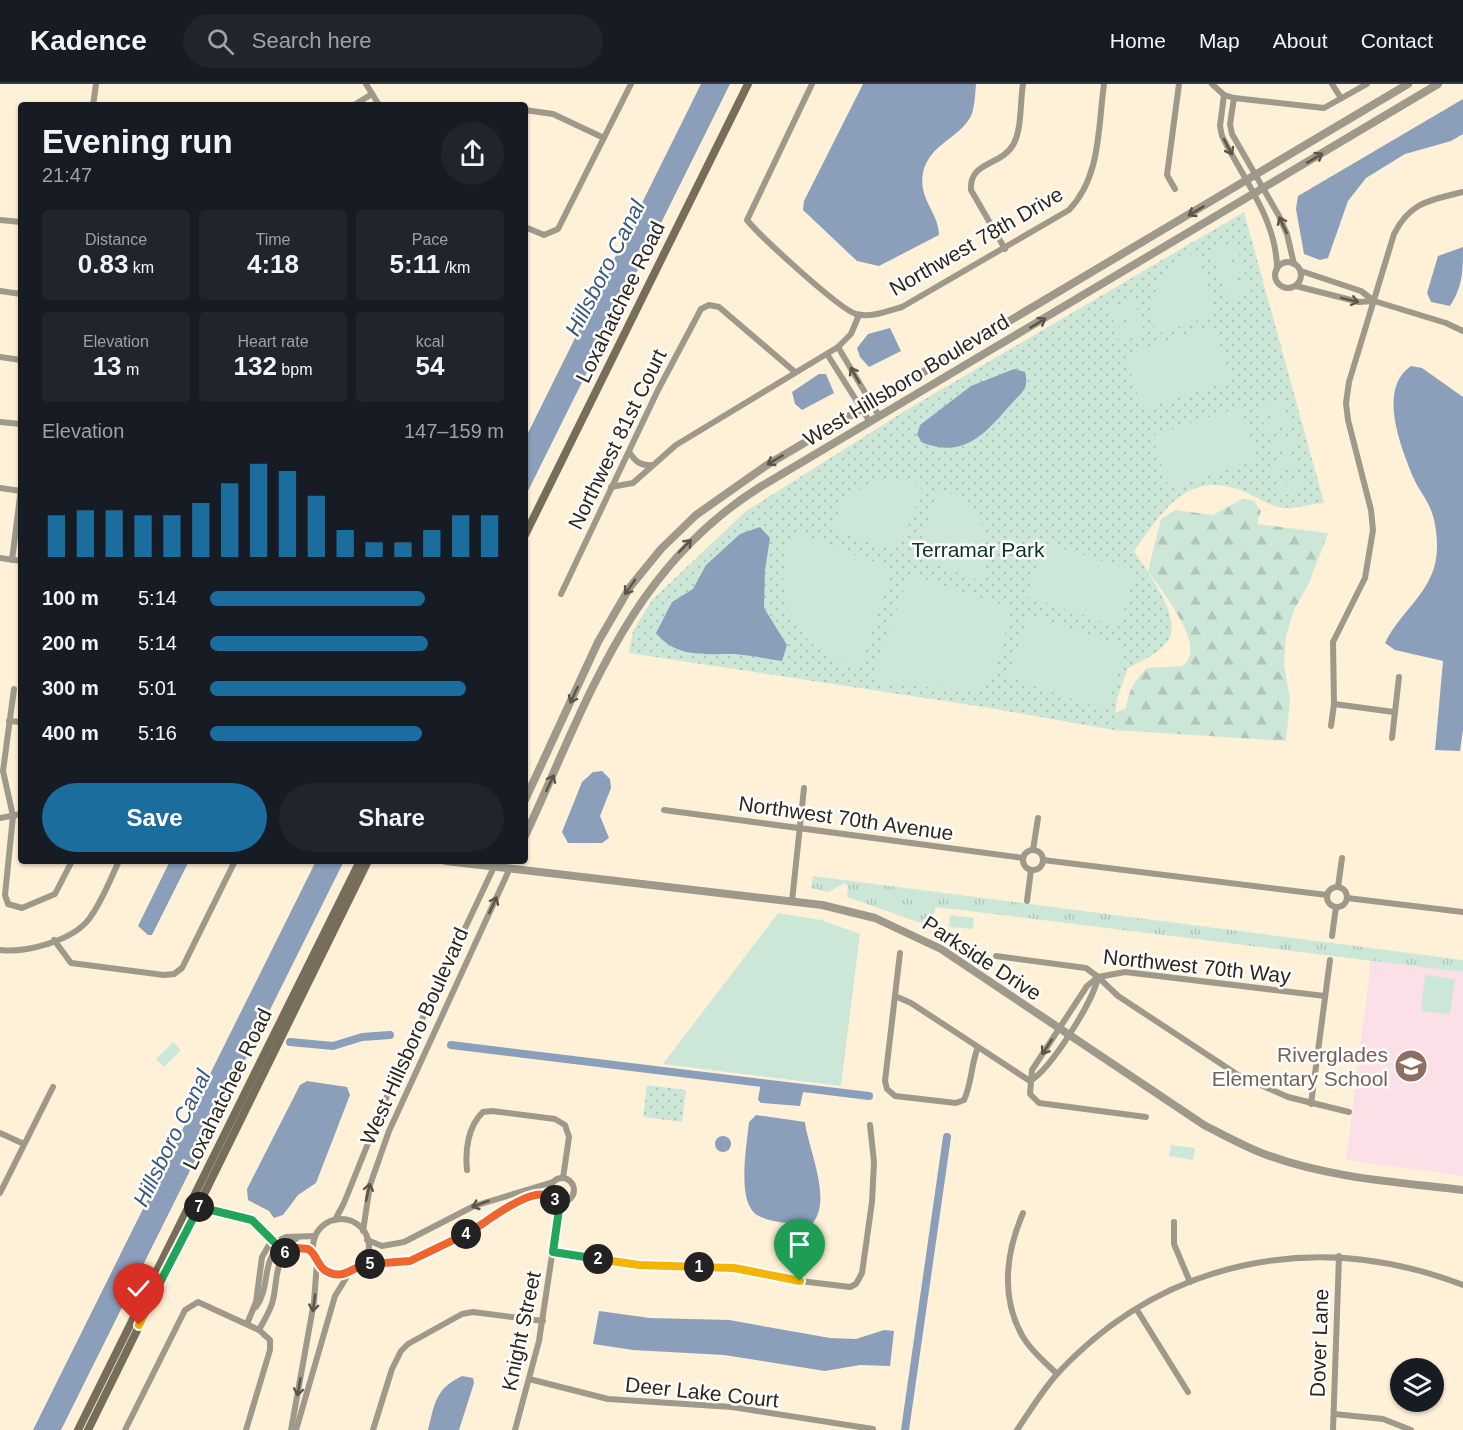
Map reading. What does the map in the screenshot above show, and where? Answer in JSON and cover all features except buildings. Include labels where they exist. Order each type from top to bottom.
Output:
[{"type":"main road","name":"Loxahatchee Road","points":[[528,529],[748,84]]},
{"type":"main road","name":"Loxahatchee Road","points":[[78,1430],[359,864]]},
{"type":"main road","name":"Loxahatchee Road","points":[[88,1430],[367,864]]},
{"type":"street","points":[[93,102],[96,84]]},
{"type":"street","points":[[366,84],[377,102]]},
{"type":"street","points":[[528,228],[544,235],[552,233],[561,226],[631,84]]},
{"type":"street","points":[[611,487],[633,483],[676,446],[838,347],[852,334],[859,315],[836,300],[747,220],[812,84]]},
{"type":"street","points":[[1005,249],[971,190],[970,180],[976,170],[1011,148],[1016,139],[1023,84]]},
{"type":"street","name":"Northwest 78th Drive","points":[[859,315],[879,314],[902,307],[1069,210],[1084,192],[1093,168],[1104,84]]},
{"type":"street","points":[[1175,189],[1167,176],[1179,84]]},
{"type":"street","points":[[1212,84],[1224,95],[1234,98],[1314,108],[1324,108],[1366,84]]},
{"type":"street","points":[[1332,84],[1341,98]]},
{"type":"street","name":"West Hillsboro Boulevard","points":[[528,794],[607,625],[630,587],[653,557],[686,523],[721,494],[1408,84]]},
{"type":"street","name":"West Hillsboro Boulevard","points":[[528,830],[615,645],[636,608],[667,566],[700,532],[730,507],[1438,84]]},
{"type":"street","points":[[359,102],[372,94]]},
{"type":"street","points":[[1224,95],[1220,126],[1222,136],[1274,237],[1276,278],[1280,285],[1288,288],[1296,286],[1359,302],[1374,301]]},
{"type":"street","points":[[1234,98],[1230,124],[1232,134],[1237,147],[1257,174],[1287,234],[1294,264],[1301,271],[1361,291],[1374,301],[1446,323],[1463,331]]},
{"type":"street","points":[[528,110],[553,114],[604,138]]},
{"type":"street","points":[[1330,726],[1334,704],[1333,642],[1365,578],[1373,530],[1371,510],[1352,438],[1346,403],[1349,382],[1394,234],[1400,222],[1411,210],[1424,202],[1463,192]]},
{"type":"street","points":[[0,220],[18,222]]},
{"type":"street","points":[[1277,269],[1286,263],[1294,264]]},
{"type":"street","points":[[1296,286],[1301,279],[1301,271]]},
{"type":"street","points":[[1327,294],[1331,282]]},
{"type":"street","points":[[0,291],[18,294]]},
{"type":"street","name":"Northwest 81st Court","points":[[561,594],[611,487],[701,309],[709,305],[719,307],[795,372]]},
{"type":"street","points":[[838,347],[879,416]]},
{"type":"street","points":[[827,354],[870,422]]},
{"type":"street","points":[[0,357],[18,360]]},
{"type":"street","points":[[0,422],[18,424]]},
{"type":"street","points":[[629,452],[635,461],[644,466],[653,465]]},
{"type":"street","points":[[0,488],[18,490]]},
{"type":"street","points":[[12,560],[18,513]]},
{"type":"street","points":[[0,558],[18,561]]},
{"type":"street","points":[[1392,738],[1399,677]]},
{"type":"street","points":[[14,689],[3,771],[13,816],[5,895],[11,907],[22,908],[55,894],[70,864]]},
{"type":"street","points":[[1334,704],[1394,712]]},
{"type":"street","points":[[9,721],[18,722]]},
{"type":"street","points":[[792,901],[804,788]]},
{"type":"street","name":"Northwest 70th Avenue","points":[[664,810],[1023,858]]},
{"type":"street","points":[[0,818],[18,815]]},
{"type":"street","points":[[1033,850],[1038,818]]},
{"type":"street","points":[[1033,850],[1039,852],[1043,860],[1041,867],[1031,870],[1026,867],[1023,858],[1025,853],[1033,850]]},
{"type":"street","points":[[1338,887],[1342,858]]},
{"type":"street","points":[[1043,860],[1327,896]]},
{"type":"street","points":[[0,950],[24,951],[77,930],[89,919],[117,864]]},
{"type":"street","points":[[54,940],[71,963],[174,974],[182,968],[234,864]]},
{"type":"street","name":"West Hillsboro Boulevard","points":[[334,1220],[344,1203],[402,1061],[495,864]]},
{"type":"street","name":"Parkside Drive","points":[[495,864],[792,901],[854,911],[908,932],[941,949],[1204,1125],[1268,1155],[1348,1175],[1463,1190]]},
{"type":"street","name":"West Hillsboro Boulevard","points":[[363,1231],[370,1185],[389,1131],[512,865]]},
{"type":"street","points":[[1028,901],[1031,870]]},
{"type":"street","points":[[1338,887],[1344,890],[1347,898],[1343,905],[1336,907],[1329,903],[1327,896],[1331,889],[1338,887]]},
{"type":"street","points":[[1347,898],[1463,912]]},
{"type":"street","points":[[1332,936],[1336,907]]},
{"type":"street","points":[[900,953],[885,1081],[887,1089],[895,1096],[956,1103],[964,1100],[969,1090],[973,1059],[978,1047]]},
{"type":"street","name":"Northwest 70th Way","points":[[996,956],[1086,968],[1098,977],[1125,972],[1325,996]]},
{"type":"street","points":[[1311,1104],[1330,960]]},
{"type":"street","points":[[1098,977],[1082,995],[1036,1064],[1030,1081],[1030,1094],[1039,1103],[1146,1117]]},
{"type":"street","points":[[1030,1081],[1045,1069],[1090,1001],[1095,992],[1098,977]]},
{"type":"street","points":[[1098,977],[1118,996],[1238,1075],[1263,1088],[1311,1104],[1349,1112]]},
{"type":"street","points":[[1082,995],[1090,1001]]},
{"type":"street","points":[[895,996],[911,1003],[1030,1081]]},
{"type":"street","points":[[1036,1064],[1045,1069]]},
{"type":"street","points":[[0,1193],[52,1087]]},
{"type":"street","points":[[467,1170],[468,1142],[479,1117],[490,1110],[555,1119],[565,1125],[569,1134],[563,1178]]},
{"type":"street","points":[[553,1252],[639,1265],[734,1268],[800,1281],[850,1287],[856,1284],[862,1273],[872,1202],[874,1162],[870,1125]]},
{"type":"street","points":[[0,1132],[24,1144]]},
{"type":"street","points":[[367,1240],[382,1246],[404,1242],[474,1206],[563,1178]]},
{"type":"street","points":[[296,1430],[335,1296],[348,1274],[363,1264],[395,1263],[417,1259],[472,1231],[514,1203],[537,1195],[551,1196],[560,1202],[569,1200],[574,1192],[572,1183],[563,1178]]},
{"type":"street","points":[[551,1196],[550,1189],[553,1182]]},
{"type":"street","name":"Knight Street","points":[[514,1430],[543,1321],[560,1202]]},
{"type":"street","points":[[198,1206],[218,1213],[247,1218],[285,1253]]},
{"type":"street","points":[[1023,1213],[1013,1234],[1010,1253],[1007,1290],[1010,1306],[1023,1339],[1057,1374]]},
{"type":"street","points":[[291,1430],[314,1302],[317,1262],[313,1252],[315,1236],[323,1226],[334,1220],[348,1220],[363,1231],[367,1240],[368,1252],[363,1264]]},
{"type":"street","points":[[1174,1222],[1174,1244],[1190,1282]]},
{"type":"street","points":[[261,1289],[262,1257],[273,1241],[286,1237],[315,1236]]},
{"type":"street","points":[[247,1324],[261,1289],[268,1263],[279,1247],[300,1238]]},
{"type":"street","points":[[259,1330],[271,1306],[279,1263],[285,1253],[299,1248],[313,1252]]},
{"type":"street","points":[[1017,1430],[1057,1374],[1110,1327],[1190,1282],[1240,1266],[1271,1260],[1339,1256],[1401,1264],[1463,1284]]},
{"type":"street","name":"Dover Lane","points":[[1333,1430],[1339,1256]]},
{"type":"street","points":[[317,1262],[330,1273],[348,1274]]},
{"type":"street","points":[[261,1289],[274,1290]]},
{"type":"street","points":[[125,1430],[183,1314],[192,1303],[201,1302],[259,1330],[270,1340],[269,1353],[246,1430]]},
{"type":"street","points":[[1137,1310],[1188,1392]]},
{"type":"street","points":[[373,1430],[392,1369],[408,1344],[462,1314],[473,1312],[543,1321]]},
{"type":"street","name":"Deer Lake Court","points":[[529,1379],[608,1399],[732,1407],[873,1429]]},
{"type":"street","points":[[1334,1414],[1383,1419],[1411,1430]]},
{"type":"shaded area","name":"Riverglades Elementary School","points":[[1371,960],[1463,972],[1463,1176],[1346,1160]]},
{"type":"green space","name":"Terramar Park","points":[[1244,212],[1324,503],[1283,508],[1268,504],[1240,490],[1221,485],[1204,486],[1190,491],[1165,510],[1134,551],[1155,583],[1168,609],[1171,633],[1167,642],[1159,650],[1128,668],[1117,699],[1114,730],[984,707],[629,653],[633,631],[652,600],[746,511],[908,409]]},
{"type":"green space","points":[[1235,242],[1240,257],[1212,266],[1207,251]]},
{"type":"green space","points":[[1196,252],[1215,310],[1211,316],[1157,334],[1152,307],[1158,285],[1174,267]]},
{"type":"green space","points":[[1241,260],[1245,275],[1218,284],[1213,269]]},
{"type":"green space","points":[[1247,279],[1251,293],[1229,300],[1225,287]]},
{"type":"green space","points":[[1134,300],[1139,315],[1114,323],[1109,309]]},
{"type":"green space","points":[[1140,319],[1145,334],[1120,342],[1115,328]]},
{"type":"green space","points":[[1214,326],[1231,379],[1142,409],[1125,355]]},
{"type":"green space","points":[[1281,400],[1285,411],[1262,418],[1258,408]]},
{"type":"green space","points":[[1240,407],[1258,460],[1169,489],[1152,436]]},
{"type":"green space","points":[[1286,414],[1289,425],[1267,432],[1263,422]]},
{"type":"green space","points":[[1293,434],[1296,445],[1273,452],[1270,442]]},
{"type":"green space","points":[[1293,456],[1296,467],[1274,474],[1270,464]]},
{"type":"green space","points":[[1300,478],[1303,489],[1280,497],[1277,486]]},
{"type":"green space","points":[[900,480],[915,482],[922,489],[901,545],[892,550],[832,529],[842,507],[857,491],[876,483]]},
{"type":"green space","points":[[943,492],[957,497],[977,515],[986,541],[986,569],[983,582],[920,559],[917,551],[936,496]]},
{"type":"green space","points":[[1242,499],[1254,501],[1261,511],[1257,524],[1328,533],[1309,583],[1294,610],[1286,636],[1284,664],[1290,700],[1286,741],[1114,730],[1115,713],[1126,708],[1133,686],[1142,672],[1147,668],[1183,666],[1190,654],[1190,645],[1182,623],[1148,571],[1161,519],[1175,510],[1213,515]]},
{"type":"green space","points":[[793,532],[886,566],[890,575],[859,670],[836,660],[818,648],[803,634],[792,617],[785,598],[783,578]]},
{"type":"green space","points":[[1045,543],[1136,572],[1119,627],[1026,596]]},
{"type":"green space","points":[[916,576],[1012,608],[994,675],[981,690],[913,686],[872,680],[907,580]]},
{"type":"green space","points":[[1029,615],[1125,647],[1105,710],[1007,677]]},
{"type":"green space","points":[[813,876],[1463,960],[1463,972],[936,907],[929,926],[847,897],[848,886],[845,883],[828,892],[811,888]]},
{"type":"green space","points":[[778,913],[821,920],[860,934],[841,1086],[663,1064]]},
{"type":"green space","points":[[950,915],[974,918],[973,929],[949,927]]},
{"type":"green space","points":[[1425,975],[1455,979],[1450,1014],[1421,1011]]},
{"type":"green space","points":[[173,1042],[181,1050],[164,1067],[156,1059]]},
{"type":"green space","points":[[647,1085],[686,1090],[682,1122],[643,1117]]},
{"type":"green space","points":[[1171,1145],[1195,1148],[1193,1160],[1169,1156]]},
{"type":"water","name":"Hillsboro Canal","points":[[701,84],[730,84],[528,491],[528,433]]},
{"type":"water","points":[[863,84],[976,84],[971,116],[959,131],[931,155],[923,173],[923,191],[936,220],[939,235],[879,266],[857,261],[803,210],[804,201]]},
{"type":"water","points":[[1463,99],[1463,134],[1451,141],[1405,154],[1366,178],[1348,201],[1328,258],[1320,260],[1304,254],[1296,209],[1298,196]]},
{"type":"water","points":[[1463,247],[1458,292],[1450,306],[1431,302],[1427,293],[1438,256]]},
{"type":"water","points":[[890,328],[901,351],[869,367],[860,357],[857,348],[868,334]]},
{"type":"water","points":[[1411,366],[1422,368],[1463,397],[1463,729],[1460,751],[1435,750],[1443,661],[1395,650],[1385,643],[1425,587],[1436,561],[1437,541],[1433,516],[1408,465],[1395,419],[1395,389],[1401,376]]},
{"type":"water","points":[[1014,369],[1025,372],[1024,389],[994,423],[975,439],[964,445],[938,447],[923,443],[917,435],[920,425],[971,386]]},
{"type":"water","points":[[819,374],[826,374],[834,393],[802,410],[795,404],[792,392]]},
{"type":"water","points":[[760,527],[770,538],[765,570],[764,608],[787,645],[782,661],[740,655],[692,653],[682,651],[664,641],[656,633],[672,602],[693,589],[706,565],[740,534]]},
{"type":"water","points":[[602,771],[610,779],[611,788],[600,816],[609,838],[602,843],[568,843],[562,832],[582,782],[593,772]]},
{"type":"water","points":[[169,864],[188,864],[152,935],[148,935],[138,926]]},
{"type":"water","name":"Hillsboro Canal","points":[[315,864],[343,864],[61,1430],[33,1430]]},
{"type":"water","points":[[307,1081],[347,1087],[350,1095],[316,1183],[298,1195],[283,1215],[274,1218],[269,1211],[248,1200],[247,1189],[300,1085]]},
{"type":"water","points":[[761,1082],[804,1088],[800,1106],[761,1103],[758,1100]]},
{"type":"water","points":[[756,1115],[805,1122],[820,1189],[817,1215],[811,1225],[769,1220],[757,1215],[751,1208],[747,1198],[744,1172],[749,1122]]},
{"type":"water","points":[[720,1136],[726,1136],[731,1144],[729,1150],[720,1152],[715,1147],[715,1141]]},
{"type":"water","points":[[599,1311],[650,1318],[729,1320],[830,1338],[856,1339],[884,1330],[894,1331],[890,1366],[860,1365],[825,1371],[724,1355],[633,1350],[593,1344]]},
{"type":"water","points":[[462,1376],[473,1378],[474,1383],[459,1430],[428,1430],[437,1398],[446,1386]]},
{"type":"waterway","points":[[290,1042],[333,1046],[362,1037],[390,1035]]},
{"type":"waterway","points":[[451,1045],[869,1096]]},
{"type":"waterway","points":[[905,1430],[947,1137]]},
{"type":"place","name":"Riverglades Elementary School","points":[[1411,1066]]},
{"type":"route","points":[[139,1325],[198,1206],[211,1212],[238,1215],[250,1219],[257,1223],[285,1253],[297,1248],[308,1249],[313,1252],[315,1259],[324,1270],[341,1275],[360,1268],[363,1264],[395,1263],[417,1259],[472,1231],[514,1203],[544,1195],[551,1196],[560,1202],[553,1252],[639,1265],[734,1268],[800,1281]]}]
